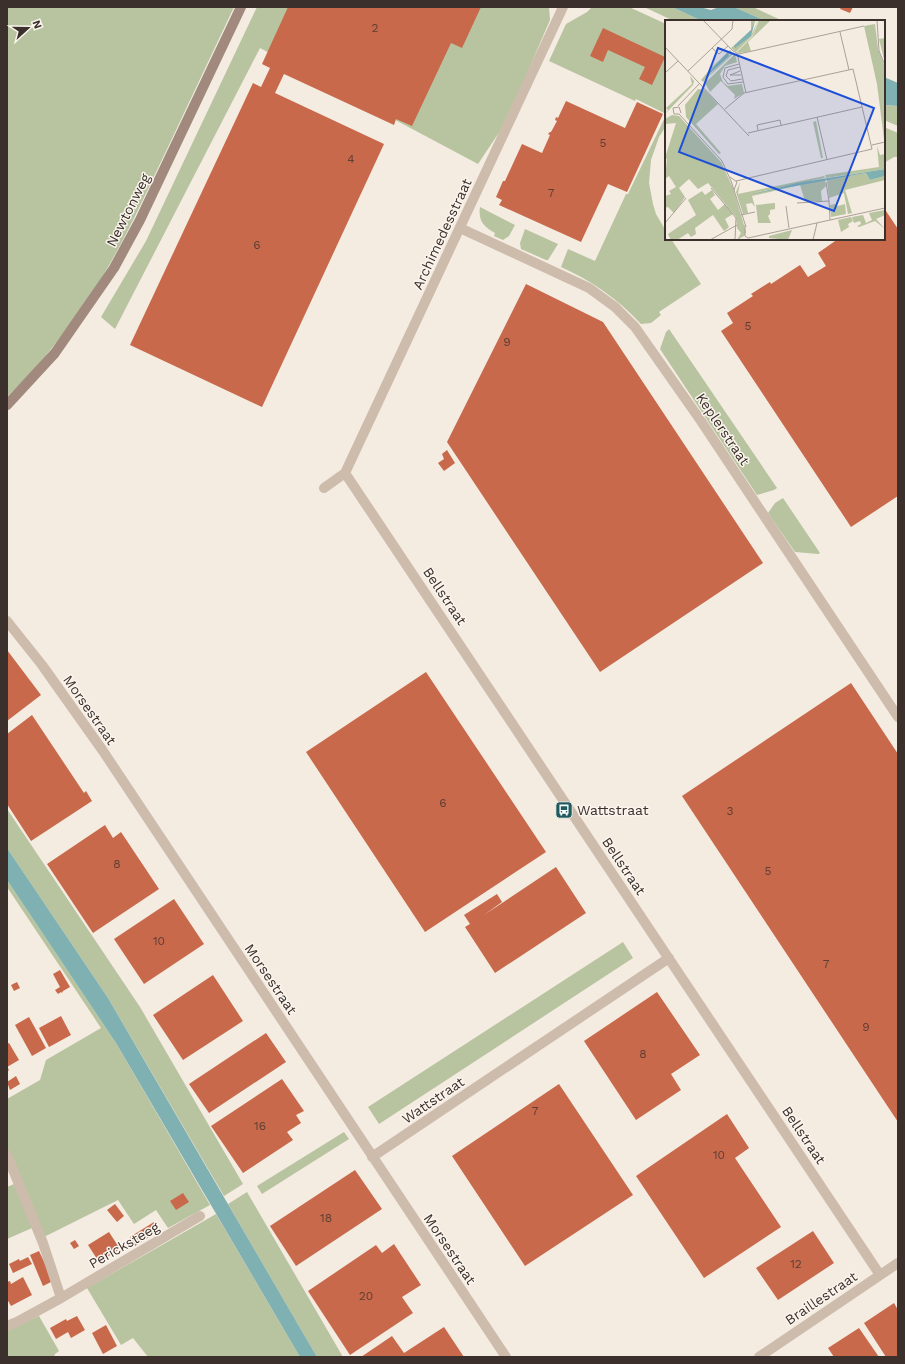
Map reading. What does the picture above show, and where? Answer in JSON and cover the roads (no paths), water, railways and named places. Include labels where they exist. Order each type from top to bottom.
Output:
[{"type":"main road","name":"Newtonweg","points":[[7,405],[55,353],[114,268],[140,220],[241,7]]},
{"type":"street","name":"Archimedesstraat","points":[[345,472],[564,7]]},
{"type":"street","name":"Keplerstraat","points":[[460,228],[589,288],[615,306],[636,327],[696,414],[898,717]]},
{"type":"street","points":[[324,488],[345,472]]},
{"type":"street","name":"Bellstraat","points":[[345,472],[880,1274]]},
{"type":"street","name":"Morsestraat","points":[[7,621],[42,665],[103,751],[506,1357]]},
{"type":"street","name":"Wattstraat","points":[[372,1157],[669,958]]},
{"type":"street","points":[[7,1155],[43,1243],[62,1298]]},
{"type":"street","name":"Pericksteeg","points":[[7,1326],[62,1298],[200,1216]]},
{"type":"street","name":"Braillestraat","points":[[759,1357],[898,1263]]},
{"type":"water","points":[[672,7],[700,7],[711,10],[719,7],[734,7],[764,20],[700,20]]},
{"type":"water","points":[[885,77],[898,83],[898,106],[885,105]]},
{"type":"water","points":[[7,848],[108,998],[317,1357],[300,1357],[116,1043],[7,880]]},
{"type":"place","name":"Wattstraat","points":[[564,810]]}]
